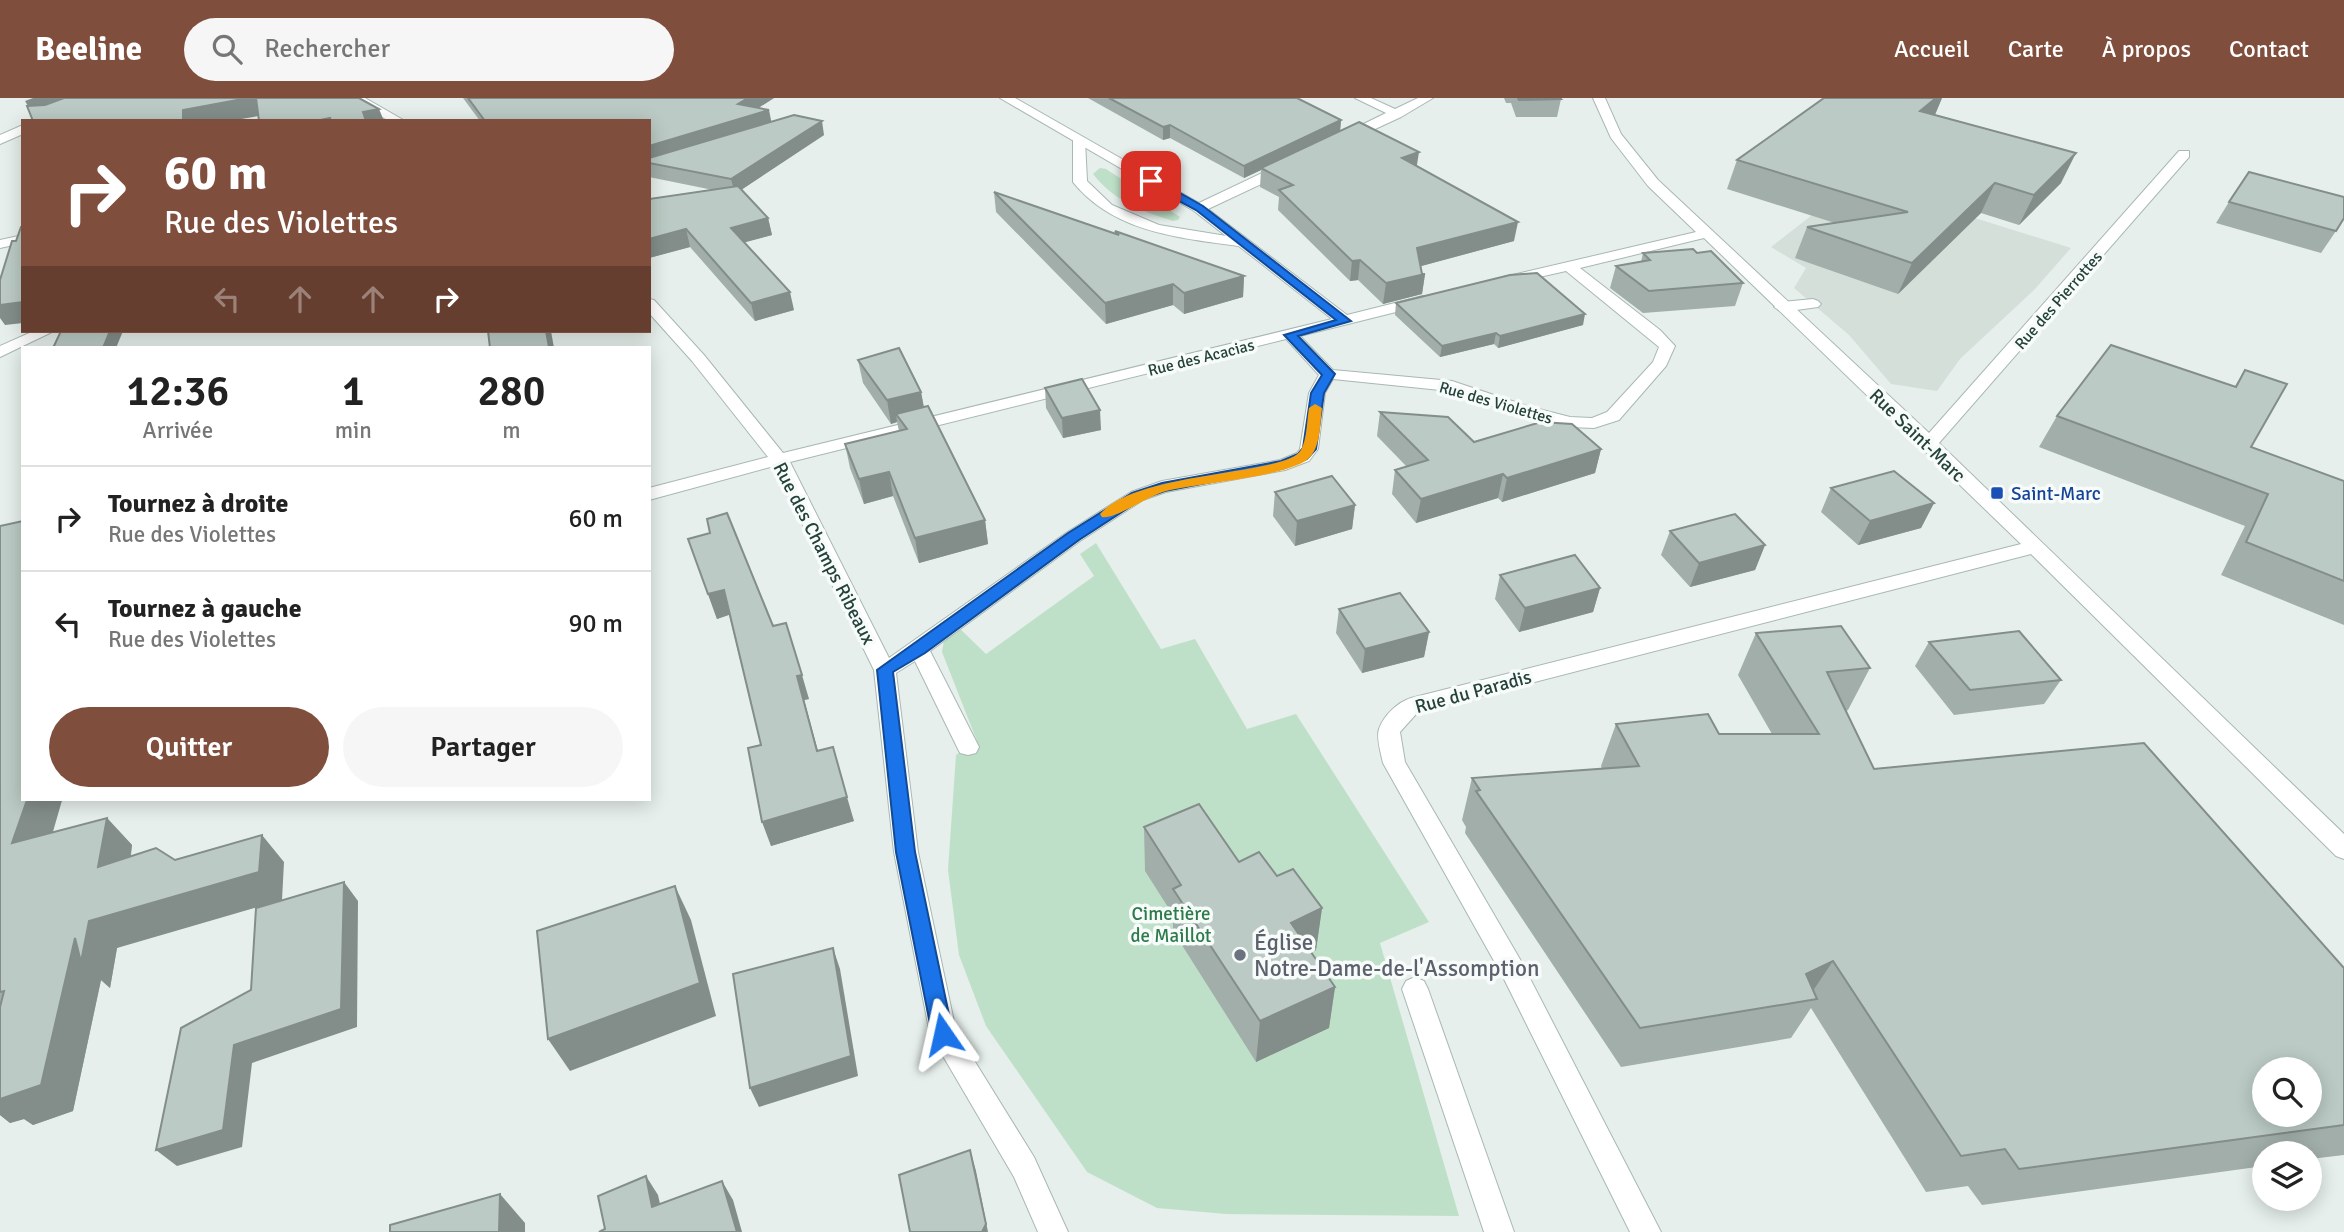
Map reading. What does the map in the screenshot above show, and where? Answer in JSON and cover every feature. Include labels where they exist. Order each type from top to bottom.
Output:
[{"type":"street","points":[[356,98],[395,119]]},
{"type":"street","points":[[1006,98],[1199,208],[1345,321]]},
{"type":"street","points":[[1361,98],[1397,114]]},
{"type":"street","points":[[1335,143],[1426,98]]},
{"type":"street","name":"Rue Saint-Marc","points":[[1600,98],[1615,135],[1653,183],[1704,234],[1929,443],[2344,849]]},
{"type":"street","points":[[0,140],[21,130]]},
{"type":"street","points":[[1079,141],[1080,182],[1107,208],[1156,229],[1245,243]]},
{"type":"street","name":"Rue des Pierrottes","points":[[1929,443],[2050,309],[2184,153]]},
{"type":"street","points":[[1199,208],[1298,161]]},
{"type":"street","points":[[1489,285],[1704,234]]},
{"type":"street","points":[[0,244],[21,239]]},
{"type":"street","name":"Rue des Violettes","points":[[1328,374],[1452,386],[1521,410],[1570,422],[1594,423],[1612,416],[1660,363],[1667,346],[1654,332],[1567,265]]},
{"type":"street","name":"Rue des Acacias","points":[[651,493],[804,453],[1437,298]]},
{"type":"street","points":[[1782,307],[1813,304]]},
{"type":"street","name":"Rue des Champs Ribeaux","points":[[651,305],[698,358],[780,461],[885,670],[905,852],[943,1034],[1024,1167],[1053,1232]]},
{"type":"street","points":[[0,352],[42,333]]},
{"type":"street","points":[[885,670],[919,649],[1073,537],[1137,496],[1162,487],[1285,464],[1303,457],[1309,449],[1318,393],[1328,374],[1290,335]]},
{"type":"street","name":"Rue du Paradis","points":[[1646,1232],[1511,969],[1394,764],[1389,731],[1399,716],[1411,706],[2033,547]]},
{"type":"street","points":[[919,649],[968,747]]},
{"type":"street","points":[[1415,989],[1499,1232]]},
{"type":"shaded area","points":[[1856,181],[2071,248],[2034,290],[1960,359],[1937,391],[1891,384],[1849,335],[1794,288],[1806,268],[1771,247]]},
{"type":"green space","points":[[1100,168],[1106,169],[1180,217],[1173,221],[1139,209],[1119,198],[1093,174]]},
{"type":"green space","name":"Cimetière de Maillot","points":[[1096,543],[1161,649],[1195,639],[1247,729],[1296,714],[1429,922],[1380,943],[1459,1216],[1226,1214],[1157,1208],[1087,1172],[986,1026],[959,955],[948,870],[956,755],[977,741],[942,652],[944,640],[954,623],[986,654],[1094,576],[1080,554]]},
{"type":"building","points":[[64,98],[248,98],[183,110],[183,119],[32,119],[27,106],[45,105]]},
{"type":"building","points":[[256,98],[359,98],[379,109],[363,112],[365,119],[259,119]]},
{"type":"building","points":[[468,98],[748,98],[738,104],[769,110],[651,145],[651,119],[484,119]]},
{"type":"building","points":[[1109,98],[1297,98],[1341,120],[1244,166],[1170,125],[1163,127]]},
{"type":"building","points":[[1518,98],[1560,98],[1561,99],[1519,100]]},
{"type":"building","points":[[1824,98],[1936,98],[1920,111],[2076,153],[2034,195],[1995,183],[1912,263],[1807,227],[1908,212],[1737,160]]},
{"type":"building","points":[[794,115],[822,121],[731,179],[651,163],[651,157]]},
{"type":"building","points":[[1359,122],[1419,152],[1402,158],[1518,222],[1417,248],[1422,274],[1425,274],[1386,283],[1360,260],[1352,261],[1279,190],[1293,185],[1261,168]]},
{"type":"building","points":[[2249,172],[2344,197],[2344,218],[2336,231],[2229,202]]},
{"type":"building","points":[[738,186],[768,218],[731,228],[790,292],[751,303],[686,229],[651,238],[651,199]]},
{"type":"building","points":[[994,192],[1244,276],[1184,293],[1173,284],[1105,303]]},
{"type":"building","points":[[21,227],[21,302],[0,305],[0,280],[12,241],[16,241]]},
{"type":"building","points":[[1693,249],[1697,253],[1711,251],[1743,283],[1649,291],[1616,266],[1650,260],[1643,253]]},
{"type":"building","points":[[1537,273],[1585,314],[1500,336],[1496,333],[1442,346],[1396,303],[1510,275]]},
{"type":"building","points":[[60,333],[109,333],[104,346],[54,346]]},
{"type":"building","points":[[488,333],[546,333],[549,346],[490,346]]},
{"type":"building","points":[[2111,345],[2236,387],[2245,370],[2287,384],[2251,447],[2344,481],[2344,581],[2246,542],[2268,494],[2057,416]]},
{"type":"building","points":[[899,348],[921,392],[887,400],[858,360]]},
{"type":"building","points":[[1082,379],[1100,410],[1062,418],[1045,388]]},
{"type":"building","points":[[928,406],[985,520],[915,538],[889,472],[859,479],[845,444],[907,429],[896,414]]},
{"type":"building","points":[[1380,412],[1448,417],[1474,442],[1541,422],[1572,424],[1601,449],[1507,478],[1503,474],[1421,499],[1395,470],[1428,460]]},
{"type":"building","points":[[1894,471],[1934,503],[1870,521],[1831,488]]},
{"type":"building","points":[[1332,476],[1355,505],[1297,521],[1275,492]]},
{"type":"building","points":[[727,513],[773,626],[786,623],[802,675],[797,676],[817,751],[833,747],[847,797],[762,822],[748,748],[761,745],[724,590],[708,594],[688,539],[710,533],[707,519]]},
{"type":"building","points":[[1735,514],[1765,545],[1699,563],[1670,531]]},
{"type":"building","points":[[21,521],[21,801],[27,801],[12,843],[107,818],[98,867],[156,848],[175,860],[262,835],[259,872],[89,921],[81,962],[75,938],[41,1085],[0,1099],[0,1007],[4,991],[0,992],[0,526]]},
{"type":"building","points":[[1575,555],[1600,588],[1525,608],[1500,575]]},
{"type":"building","points":[[1400,593],[1429,632],[1365,649],[1339,609]]},
{"type":"building","points":[[1841,626],[1870,668],[1827,672],[1874,769],[2144,743],[2344,968],[2344,1125],[2019,1169],[2005,1149],[1961,1156],[1833,961],[1806,974],[1817,999],[1640,1028],[1476,791],[1480,790],[1472,778],[1639,766],[1616,724],[1708,714],[1719,734],[1819,734],[1756,633]]},
{"type":"building","points":[[2019,631],[2061,680],[1970,690],[1929,642]]},
{"type":"building","points":[[1199,804],[1239,862],[1259,852],[1277,876],[1293,869],[1322,908],[1291,923],[1335,987],[1260,1021],[1173,889],[1181,885],[1144,827]]},
{"type":"building","points":[[344,882],[341,1009],[234,1045],[223,1130],[156,1150],[181,1028],[251,990],[256,908]]},
{"type":"building","points":[[675,886],[700,983],[548,1039],[537,931]]},
{"type":"building","points":[[833,948],[851,1056],[750,1088],[733,974]]},
{"type":"building","points":[[970,1150],[986,1224],[982,1232],[910,1232],[899,1175]]},
{"type":"building","points":[[646,1176],[652,1207],[722,1181],[737,1232],[599,1232],[605,1229],[598,1196]]},
{"type":"building","points":[[500,1194],[499,1232],[390,1232],[390,1225]]},
{"type":"slow traffic","points":[[1107,514],[1137,496],[1162,487],[1258,471],[1303,457],[1309,449],[1315,408]]},
{"type":"place","name":"Saint-Marc","points":[[1997,493]]},
{"type":"place","name":"Église Notre-Dame-de-l'Assomption","points":[[1240,955]]},
{"type":"route","points":[[943,1034],[905,852],[885,670],[919,649],[1073,537],[1137,496],[1162,487],[1258,471],[1303,457],[1309,449],[1318,393],[1328,374],[1290,335],[1345,321],[1199,208],[1151,181]]}]
